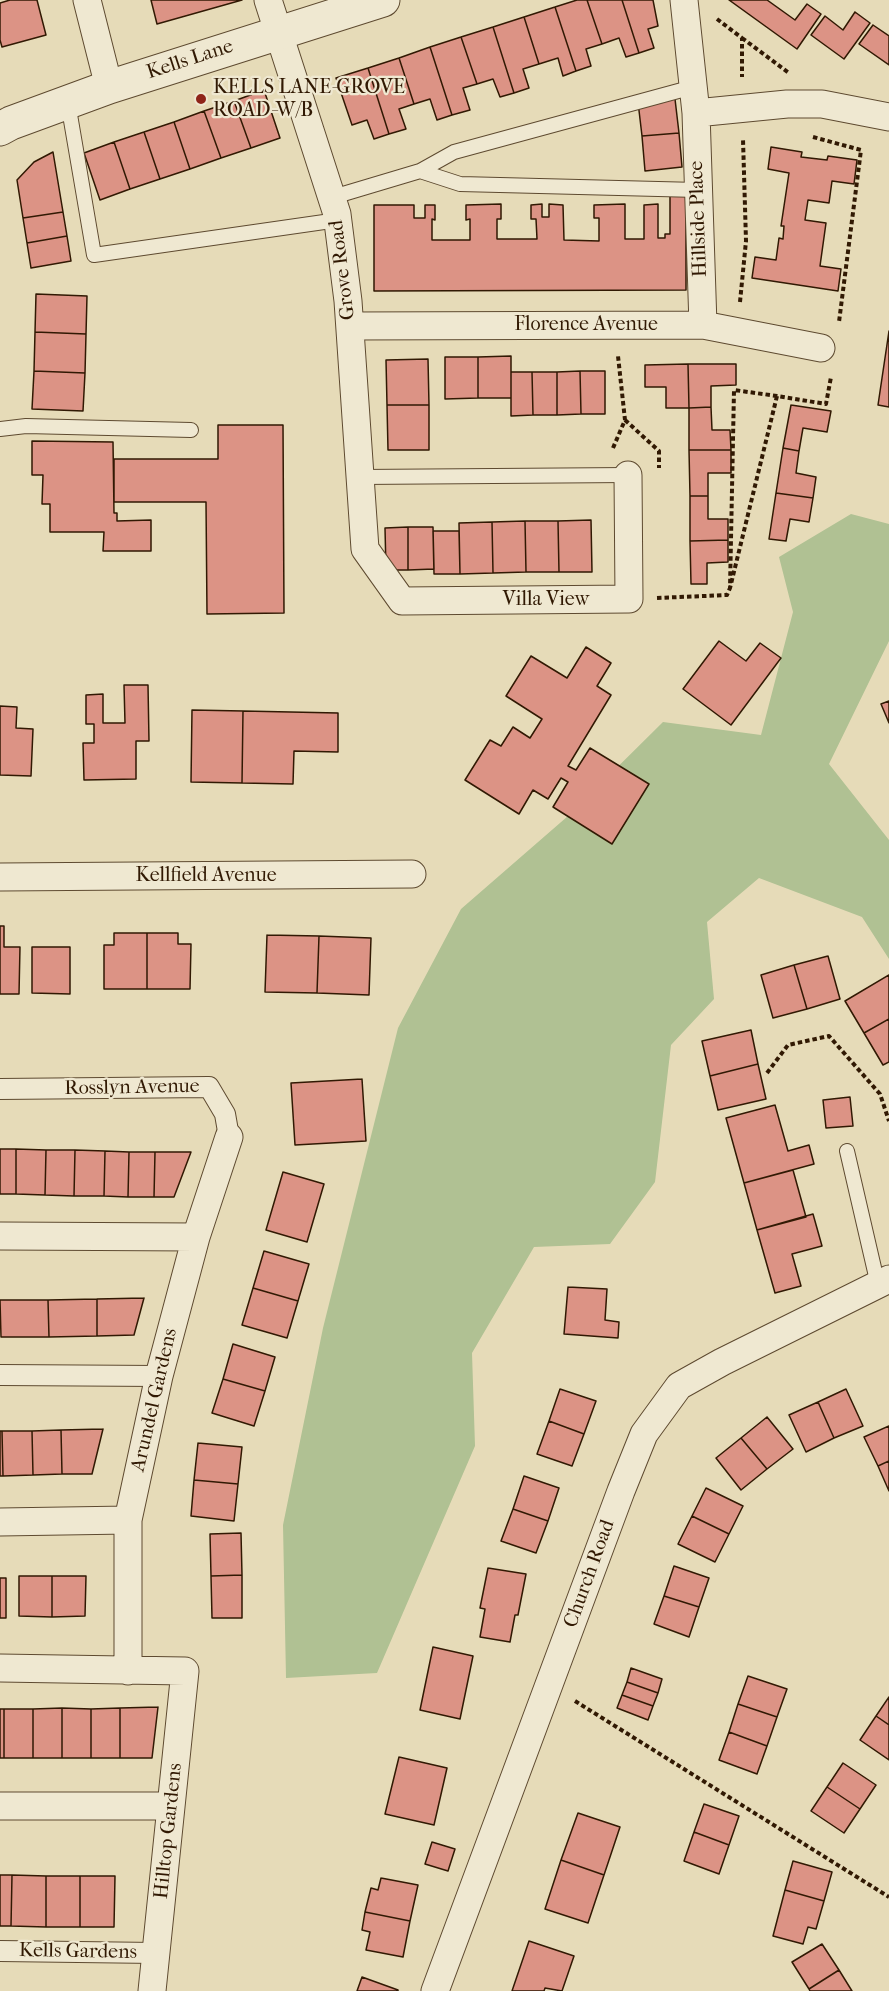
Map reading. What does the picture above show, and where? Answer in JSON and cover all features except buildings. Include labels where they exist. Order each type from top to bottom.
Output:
[{"type":"street","points":[[87,0],[109,87]]},
{"type":"street","name":"Grove Road","points":[[268,0],[335,208],[350,326],[365,549]]},
{"type":"street","name":"Kells Lane","points":[[0,129],[109,87],[383,0]]},
{"type":"street","name":"Hillside Place","points":[[685,4],[694,100],[703,325]]},
{"type":"street","points":[[694,100],[742,109],[787,104],[822,104],[889,117]]},
{"type":"street","name":"Florence Avenue","points":[[350,326],[703,325],[828,349]]},
{"type":"street","points":[[628,476],[629,599]]},
{"type":"street","name":"Villa View","points":[[365,549],[402,601],[629,599]]},
{"type":"street","name":"Kellfield Avenue","points":[[0,877],[412,874]]},
{"type":"street","name":"Rosslyn Avenue","points":[[0,1089],[209,1087],[225,1114],[229,1137]]},
{"type":"street","name":"Arundel Gardens","points":[[128,1671],[128,1520],[159,1376],[196,1237],[229,1137]]},
{"type":"street","points":[[0,1236],[196,1237]]},
{"type":"street","name":"Church Road","points":[[435,1991],[644,1434],[679,1386],[722,1362],[885,1290]]},
{"type":"street","points":[[0,1375],[159,1376]]},
{"type":"street","points":[[0,1522],[128,1520]]},
{"type":"street","points":[[0,1668],[128,1671]]},
{"type":"street","name":"Hilltop Gardens","points":[[128,1671],[185,1671],[152,1991]]},
{"type":"street","points":[[0,1806],[171,1806]]},
{"type":"street","name":"Kells Gardens","points":[[0,1951],[156,1953]]},
{"type":"lane","points":[[68,102],[94,255],[335,208],[420,171],[454,152],[694,100]]},
{"type":"lane","points":[[420,171],[460,184],[698,190]]},
{"type":"lane","points":[[0,429],[26,426],[191,430]]},
{"type":"lane","points":[[360,477],[628,476]]},
{"type":"lane","points":[[847,1151],[885,1290]]},
{"type":"path","points":[[685,4],[701,7],[742,38],[746,241],[737,333]]},
{"type":"path","points":[[730,588],[734,390],[826,404],[828,349],[861,150],[812,137]]},
{"type":"path","points":[[614,326],[625,420],[612,450],[628,476]]},
{"type":"path","points":[[629,599],[728,595],[777,396]]},
{"type":"path","points":[[767,1073],[788,1045],[829,1036],[880,1094],[889,1121]]},
{"type":"path","points":[[549,1684],[889,1897]]},
{"type":"green space","points":[[851,514],[889,524],[889,641],[829,764],[889,840],[889,959],[862,917],[759,878],[707,922],[714,999],[671,1045],[655,1182],[610,1244],[534,1247],[472,1353],[475,1446],[377,1673],[286,1678],[283,1525],[323,1328],[398,1028],[461,909],[568,816],[663,722],[761,735],[793,612],[779,557]]},
{"type":"place","name":"KELLS LANE-GROVE ROAD-W/B","points":[[201,99]]}]
